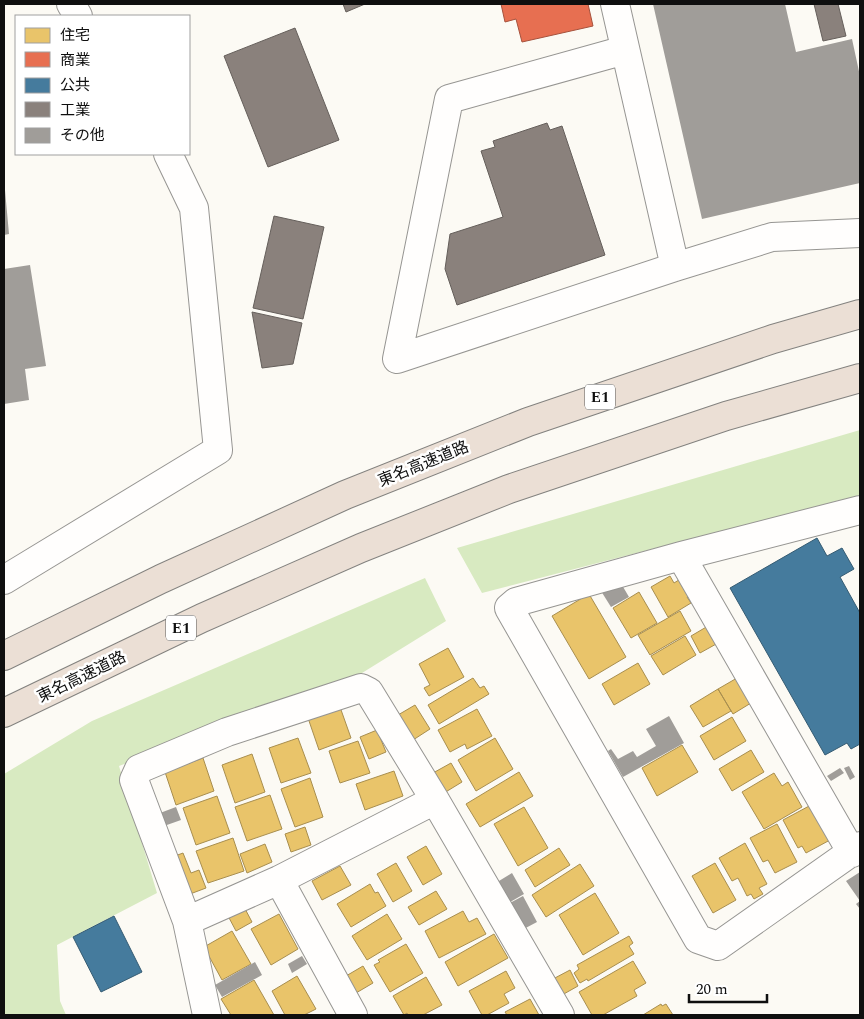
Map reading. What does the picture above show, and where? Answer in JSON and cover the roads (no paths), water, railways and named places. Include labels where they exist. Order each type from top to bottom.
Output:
[{"type":"highway","name":"東名高速道路","points":[[4,656],[161,579],[345,495],[528,422],[773,339],[860,314]]},
{"type":"highway","name":"東名高速道路","points":[[4,713],[202,618],[361,548],[509,489],[726,416],[860,378]]},
{"type":"street","points":[[70,4],[77,15]]},
{"type":"street","points":[[615,4],[675,267]]},
{"type":"street","points":[[625,50],[449,99],[397,359],[772,237],[860,233]]},
{"type":"street","points":[[4,580],[218,450],[194,208],[168,155]]},
{"type":"street","points":[[681,556],[856,850],[718,946],[698,939],[509,608],[516,602],[681,556],[860,511]]},
{"type":"street","points":[[207,1015],[188,920],[134,780],[139,769],[227,732],[361,688],[369,692],[435,800],[560,1015]]},
{"type":"street","points":[[188,920],[279,880],[435,800]]},
{"type":"street","points":[[279,880],[353,1015]]}]
